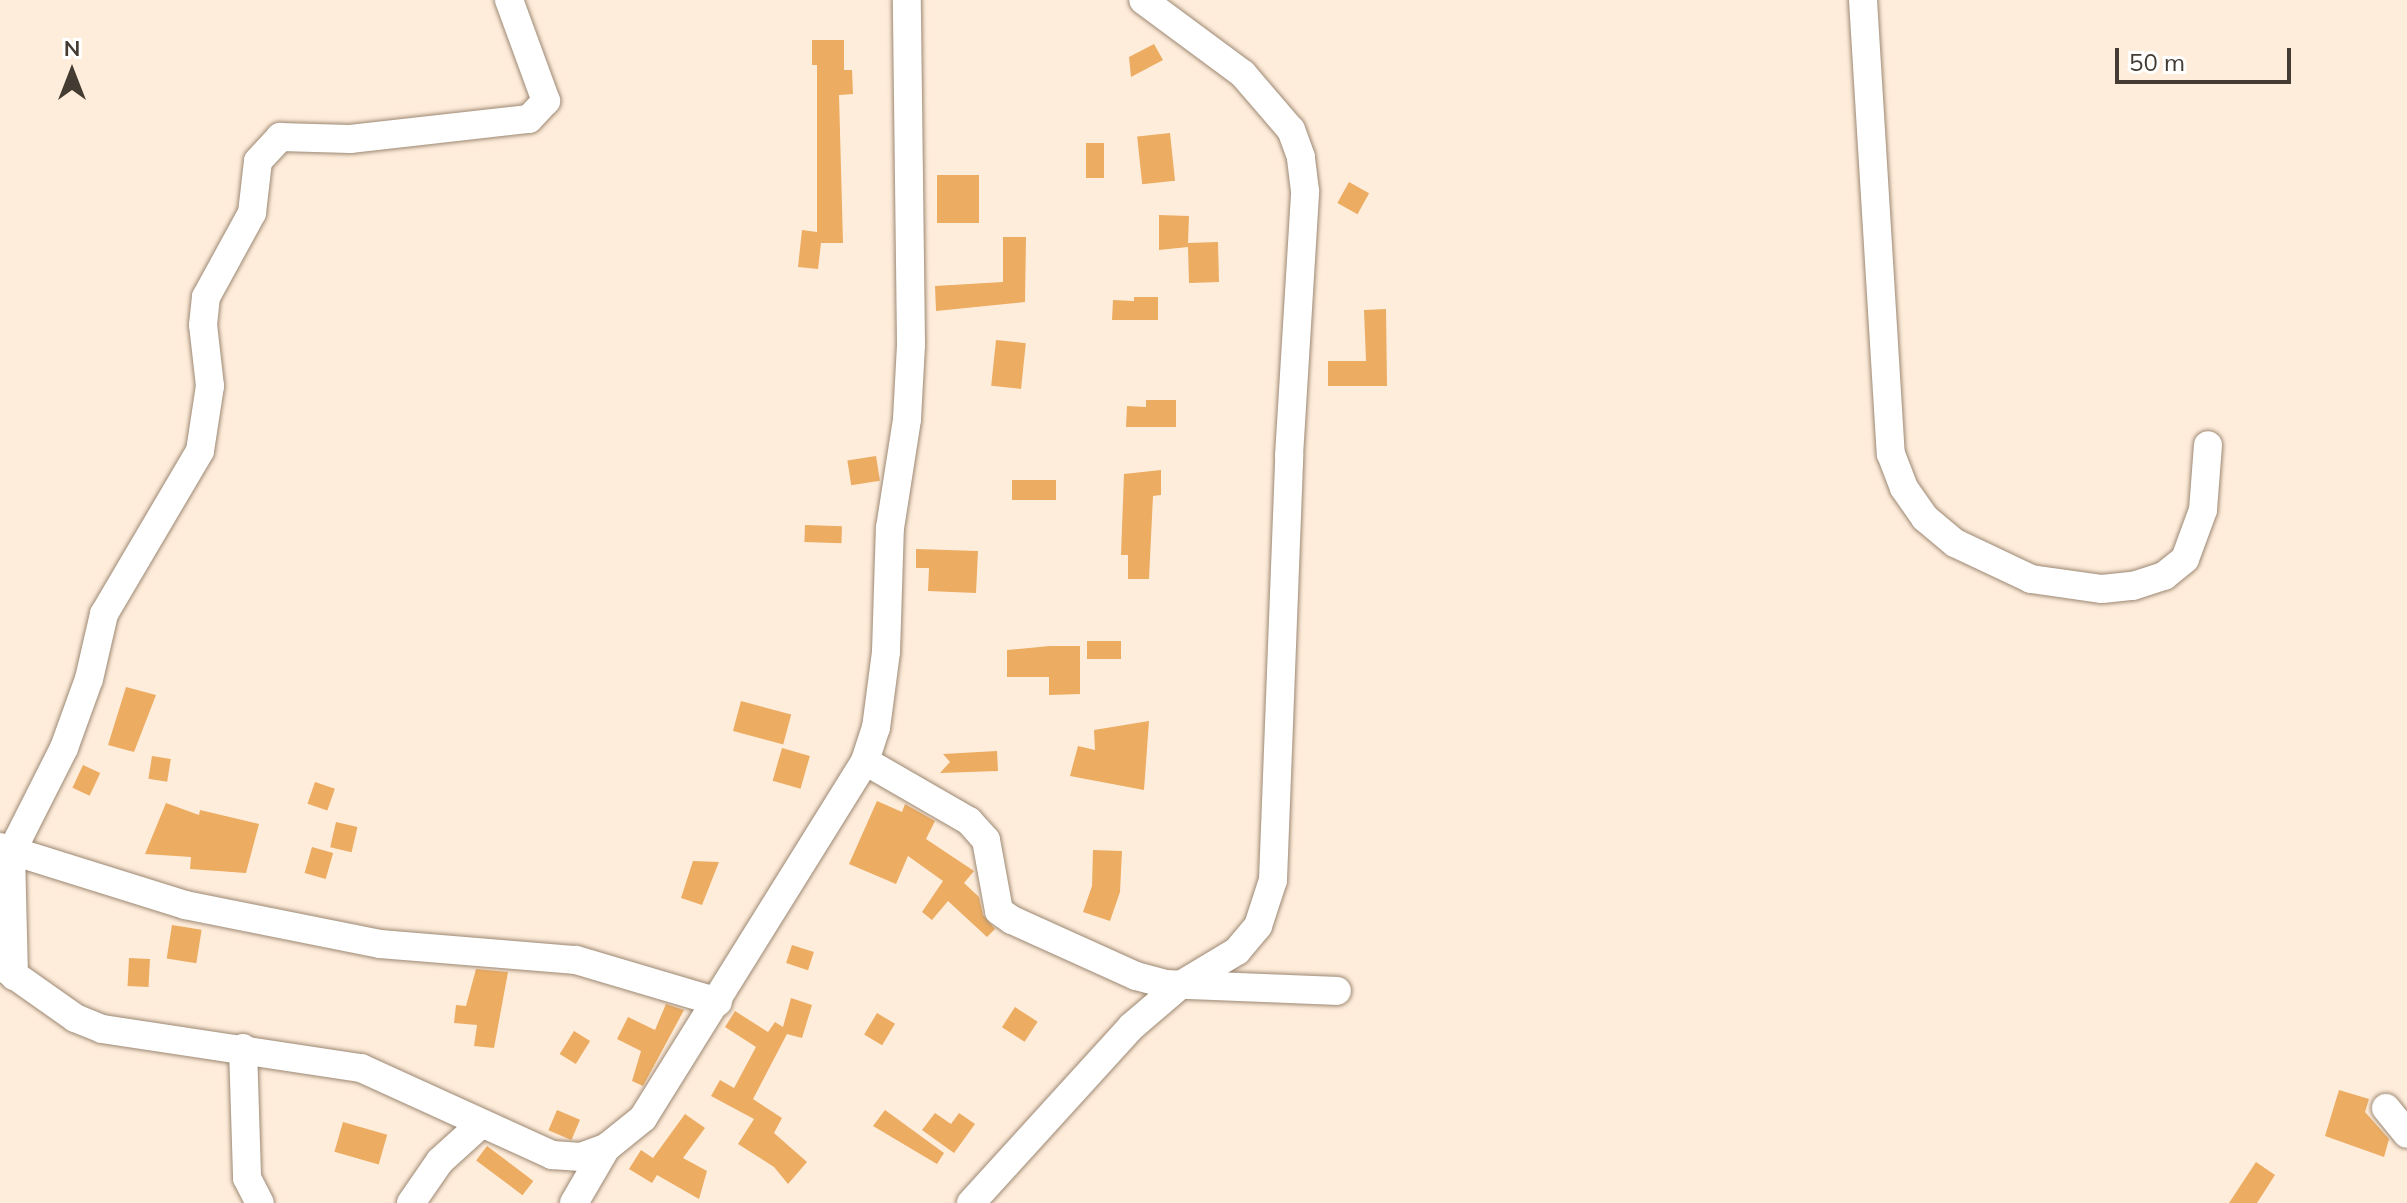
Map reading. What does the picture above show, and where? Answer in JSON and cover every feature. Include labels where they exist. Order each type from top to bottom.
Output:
[{"type":"street","points":[[509,0],[546,101],[529,119],[350,139],[280,137],[258,161],[252,213],[206,297],[210,386],[200,451],[104,614],[89,679],[64,748],[5,850],[7,970],[75,1018],[102,1029],[361,1068],[552,1155],[581,1157],[606,1148],[643,1118],[718,1002],[865,761],[882,693],[890,528],[907,419],[907,0]]},
{"type":"street","points":[[971,1203],[1131,1027],[1179,986],[1237,951],[1258,926],[1273,880],[1289,456],[1305,191],[1301,157],[1269,100],[1143,0]]},
{"type":"street","points":[[1863,0],[1891,454],[1904,488],[1925,518],[1955,543],[2031,579],[2102,589],[2133,586],[2164,576],[2185,559],[2203,510],[2208,445]]},
{"type":"street","points":[[865,761],[969,821],[986,840],[999,911],[1012,920],[1136,976],[1179,986],[1337,991]]},
{"type":"street","points":[[5,850],[185,905],[380,944],[564,958],[718,1002]]},
{"type":"street","points":[[243,1048],[247,1178],[260,1203]]},
{"type":"street","points":[[2386,1108],[2407,1134]]},
{"type":"street","points":[[411,1203],[440,1161],[481,1124]]},
{"type":"street","points":[[574,1203],[606,1148]]},
{"type":"building","points":[[812,40],[844,40],[844,70],[852,70],[853,94],[839,95],[843,243],[821,243],[818,269],[798,267],[802,230],[817,232],[817,65],[812,65]]},
{"type":"building","points":[[1154,44],[1163,60],[1131,77],[1129,57]]},
{"type":"building","points":[[1170,133],[1175,181],[1142,184],[1137,136]]},
{"type":"building","points":[[1086,143],[1104,143],[1104,178],[1086,178]]},
{"type":"building","points":[[937,175],[979,175],[979,223],[937,223]]},
{"type":"building","points":[[1349,182],[1369,193],[1357,214],[1337,203]]},
{"type":"building","points":[[1159,215],[1189,216],[1188,243],[1218,242],[1219,282],[1189,283],[1188,247],[1159,250]]},
{"type":"building","points":[[1003,237],[1026,237],[1025,302],[936,311],[935,286],[1003,282]]},
{"type":"building","points":[[1134,297],[1158,297],[1158,320],[1112,320],[1113,300],[1134,301]]},
{"type":"building","points":[[1386,309],[1387,386],[1328,386],[1328,361],[1366,361],[1364,310]]},
{"type":"building","points":[[996,340],[1026,343],[1021,389],[991,386]]},
{"type":"building","points":[[1146,400],[1176,400],[1176,427],[1126,427],[1127,406],[1146,407]]},
{"type":"building","points":[[876,456],[880,481],[851,485],[847,461]]},
{"type":"building","points":[[1161,470],[1161,495],[1153,496],[1149,579],[1128,579],[1128,555],[1121,555],[1124,474]]},
{"type":"building","points":[[1012,480],[1056,480],[1056,500],[1012,500]]},
{"type":"building","points":[[805,525],[842,526],[841,543],[804,542]]},
{"type":"building","points":[[916,549],[978,551],[976,593],[928,591],[929,568],[916,568]]},
{"type":"building","points":[[1087,641],[1121,641],[1121,659],[1087,659]]},
{"type":"building","points":[[1080,646],[1080,694],[1049,695],[1049,677],[1007,677],[1007,650]]},
{"type":"building","points":[[126,687],[156,695],[134,752],[108,745]]},
{"type":"building","points":[[741,701],[791,714],[783,744],[733,731]]},
{"type":"building","points":[[1149,721],[1144,790],[1070,776],[1078,746],[1095,750],[1094,730]]},
{"type":"building","points":[[782,748],[810,756],[801,789],[773,781]]},
{"type":"building","points":[[997,751],[998,771],[940,773],[950,762],[943,754]]},
{"type":"building","points":[[152,756],[171,759],[167,782],[148,779]]},
{"type":"building","points":[[83,765],[100,773],[90,796],[72,788]]},
{"type":"building","points":[[315,782],[335,789],[327,811],[308,804]]},
{"type":"building","points":[[877,801],[902,812],[905,804],[935,821],[926,839],[974,871],[964,883],[979,897],[983,915],[995,929],[987,937],[948,901],[932,920],[922,912],[943,881],[908,856],[896,884],[849,864]]},
{"type":"building","points":[[166,803],[199,815],[200,810],[259,824],[246,873],[190,869],[191,857],[145,854]]},
{"type":"building","points":[[336,822],[357,827],[352,852],[330,847]]},
{"type":"building","points":[[312,847],[333,853],[326,879],[305,873]]},
{"type":"building","points":[[1093,850],[1122,851],[1120,892],[1110,921],[1083,912],[1092,886]]},
{"type":"building","points":[[693,861],[719,862],[702,905],[681,898]]},
{"type":"building","points":[[172,925],[202,930],[196,963],[167,959]]},
{"type":"building","points":[[792,945],[814,952],[808,970],[786,963]]},
{"type":"building","points":[[129,958],[150,959],[149,987],[128,986]]},
{"type":"building","points":[[476,969],[508,972],[494,1048],[474,1046],[477,1025],[454,1023],[456,1005],[466,1006]]},
{"type":"building","points":[[791,998],[812,1005],[802,1038],[787,1034],[753,1099],[782,1118],[774,1133],[807,1162],[788,1184],[774,1167],[738,1144],[754,1119],[711,1096],[720,1080],[734,1088],[756,1047],[725,1027],[735,1011],[768,1032],[775,1022],[783,1027]]},
{"type":"building","points":[[666,1004],[684,1010],[643,1086],[632,1081],[641,1051],[617,1039],[628,1017],[655,1030]]},
{"type":"building","points":[[1015,1007],[1038,1022],[1025,1042],[1002,1027]]},
{"type":"building","points":[[877,1013],[895,1024],[882,1045],[864,1034]]},
{"type":"building","points":[[574,1031],[590,1041],[576,1064],[560,1054]]},
{"type":"building","points":[[2339,1090],[2369,1099],[2365,1112],[2389,1139],[2384,1157],[2325,1136]]},
{"type":"building","points":[[557,1110],[580,1120],[571,1140],[548,1130]]},
{"type":"building","points":[[885,1110],[944,1153],[937,1164],[873,1126]]},
{"type":"building","points":[[935,1113],[951,1124],[959,1113],[975,1124],[954,1153],[922,1130]]},
{"type":"building","points":[[685,1114],[705,1128],[683,1158],[707,1171],[699,1199],[657,1175],[652,1183],[629,1169],[641,1150],[653,1158]]},
{"type":"building","points":[[343,1122],[387,1135],[379,1164],[334,1152]]},
{"type":"building","points":[[487,1146],[533,1181],[522,1195],[476,1160]]},
{"type":"building","points":[[2256,1162],[2275,1175],[2257,1203],[2229,1203]]}]
